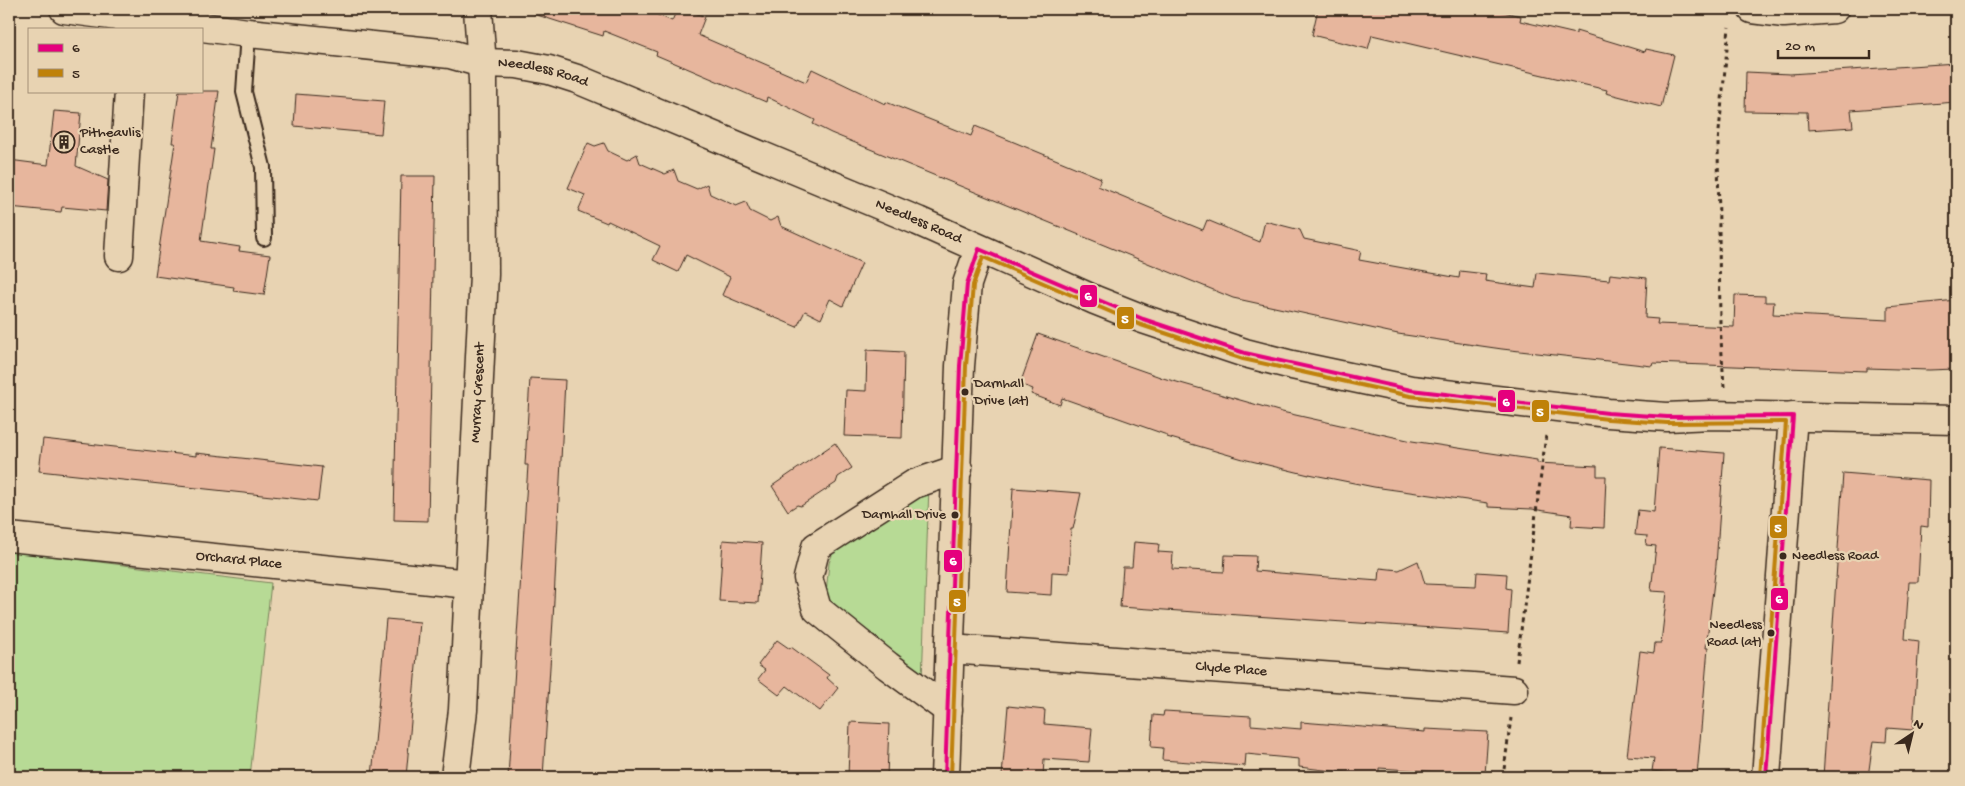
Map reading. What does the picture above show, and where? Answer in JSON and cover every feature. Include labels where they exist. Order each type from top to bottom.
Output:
[{"type":"street","name":"Needless Road","points":[[64,9],[136,24],[192,28]]},
{"type":"street","name":"Murray Crescent","points":[[455,777],[463,710],[484,274],[482,63],[478,9]]},
{"type":"street","points":[[1741,14],[1834,9]]},
{"type":"street","name":"Needless Road","points":[[202,29],[450,54],[482,63],[517,64],[577,79],[666,114],[1127,313],[1245,353],[1410,390],[1550,408],[1667,417],[1725,415],[1956,420]]},
{"type":"street","points":[[119,256],[129,92]]},
{"type":"street","points":[[945,777],[958,469],[960,366],[967,284],[979,248]]},
{"type":"street","points":[[1766,777],[1793,416]]},
{"type":"street","points":[[948,710],[888,666],[817,609],[808,578],[816,547],[914,484],[958,469]]},
{"type":"street","name":"Orchard Place","points":[[9,537],[469,584]]},
{"type":"street","name":"Clyde Place","points":[[950,649],[1514,690]]},
{"type":"lane","points":[[248,32],[244,92],[263,167],[264,238]]},
{"type":"path","points":[[1725,415],[1720,323],[1718,142],[1741,14]]},
{"type":"path","points":[[1503,777],[1550,408]]},
{"type":"green space","points":[[929,486],[922,681],[836,613],[826,593],[829,563],[835,547]]},
{"type":"green space","points":[[9,551],[271,583],[250,777],[9,777]]},
{"type":"building","points":[[535,9],[644,9],[672,21],[677,9],[686,9],[705,17],[698,35],[806,82],[812,69],[885,104],[886,102],[971,136],[975,126],[1101,178],[1098,186],[1203,230],[1207,220],[1260,242],[1265,221],[1300,230],[1304,239],[1361,251],[1359,260],[1459,278],[1460,271],[1486,274],[1485,281],[1535,288],[1537,273],[1609,280],[1610,274],[1647,278],[1645,318],[1658,319],[1657,324],[1734,327],[1735,295],[1765,296],[1765,302],[1774,302],[1773,314],[1888,320],[1888,307],[1956,300],[1956,369],[1867,368],[1867,371],[1653,363],[1652,366],[1502,349],[1398,334],[1233,298],[831,133],[813,124],[815,120],[767,97],[766,102],[656,55],[657,52],[604,31],[603,36],[534,14]]},
{"type":"building","points":[[1318,9],[1490,9],[1521,16],[1520,21],[1576,34],[1576,31],[1645,52],[1646,49],[1674,55],[1661,107],[1606,93],[1607,90],[1372,35],[1368,49],[1312,35]]},
{"type":"building","points":[[1956,63],[1956,102],[1851,110],[1853,127],[1808,130],[1807,112],[1745,111],[1746,72],[1790,74]]},
{"type":"building","points":[[219,91],[211,149],[214,149],[201,241],[240,247],[239,251],[270,255],[264,295],[233,291],[234,287],[155,276],[175,143],[172,143],[179,92]]},
{"type":"building","points":[[296,94],[384,101],[381,134],[294,126]]},
{"type":"building","name":"Pitheavlis Castle","points":[[54,111],[81,113],[76,166],[108,180],[106,211],[62,207],[61,212],[9,207],[9,160],[48,165]]},
{"type":"building","points":[[588,143],[595,146],[604,143],[608,151],[627,160],[637,154],[640,163],[665,174],[674,170],[678,181],[697,189],[707,184],[710,194],[736,206],[746,202],[750,211],[770,221],[778,217],[781,226],[862,263],[843,306],[830,299],[821,319],[805,311],[797,327],[722,295],[730,277],[686,255],[678,272],[653,260],[660,246],[608,221],[607,223],[578,211],[585,195],[568,188]]},
{"type":"building","points":[[401,176],[435,176],[428,521],[394,520]]},
{"type":"building","points":[[1038,334],[1163,378],[1282,412],[1412,441],[1537,460],[1537,463],[1597,466],[1597,476],[1606,476],[1604,528],[1571,526],[1572,515],[1532,509],[1488,507],[1488,503],[1374,487],[1309,475],[1243,459],[1167,437],[1167,435],[1062,398],[1060,405],[1031,394],[1033,389],[1020,384]]},
{"type":"building","points":[[867,350],[904,352],[902,438],[844,436],[846,390],[866,391]]},
{"type":"building","points":[[530,378],[565,380],[553,620],[543,777],[508,777],[528,465],[525,465]]},
{"type":"building","points":[[43,439],[196,456],[196,453],[322,467],[318,501],[39,471]]},
{"type":"building","points":[[835,443],[852,468],[838,477],[836,483],[801,506],[797,505],[788,511],[772,486]]},
{"type":"building","points":[[1659,448],[1724,453],[1716,565],[1706,648],[1708,648],[1697,776],[1652,771],[1654,758],[1627,756],[1640,651],[1654,653],[1655,643],[1661,643],[1667,592],[1651,591],[1656,546],[1646,545],[1647,536],[1635,535],[1638,510],[1654,512]]},
{"type":"building","points":[[1843,473],[1929,480],[1928,527],[1921,526],[1918,582],[1909,582],[1905,639],[1919,641],[1913,730],[1887,728],[1886,742],[1873,741],[1868,777],[1823,777]]},
{"type":"building","points":[[1013,488],[1081,493],[1073,529],[1071,529],[1069,573],[1052,572],[1051,595],[1007,592]]},
{"type":"building","points":[[723,540],[762,543],[758,603],[719,601]]},
{"type":"building","points":[[1134,542],[1159,544],[1158,552],[1173,553],[1172,569],[1224,572],[1225,555],[1256,556],[1255,571],[1379,581],[1380,568],[1399,570],[1418,561],[1425,584],[1476,586],[1477,572],[1507,574],[1506,588],[1511,589],[1508,633],[1120,607],[1123,567],[1132,567]]},
{"type":"building","points":[[386,619],[420,622],[406,777],[372,777]]},
{"type":"building","points":[[777,640],[790,649],[791,647],[829,675],[827,678],[838,688],[820,711],[787,686],[779,695],[758,679],[765,670],[758,665]]},
{"type":"building","points":[[1008,706],[1045,710],[1044,724],[1092,728],[1089,762],[1044,759],[1043,777],[1002,776]]},
{"type":"building","points":[[1164,711],[1251,716],[1251,725],[1301,729],[1301,722],[1425,732],[1425,729],[1488,732],[1485,775],[1454,777],[1454,773],[1379,768],[1379,775],[1332,771],[1299,767],[1299,759],[1246,754],[1245,766],[1162,760],[1163,748],[1151,747],[1153,715],[1163,716]]},
{"type":"building","points":[[850,722],[889,724],[887,777],[848,777]]},
{"type":"transit line","name":"6","points":[[945,777],[960,366],[967,284],[979,249],[1143,319],[1245,353],[1411,390],[1608,413],[1667,417],[1793,416],[1766,777]]},
{"type":"transit line","name":"5","points":[[951,777],[966,366],[973,285],[983,257],[1141,325],[1243,359],[1410,396],[1608,419],[1667,423],[1786,422],[1760,777]]},
{"type":"place","name":"Pitheavlis Castle","points":[[64,142]]},
{"type":"place","name":"Darnhall Drive (at)","points":[[965,392]]},
{"type":"place","name":"Darnhall Drive","points":[[955,515]]},
{"type":"place","name":"Needless Road","points":[[1783,556]]},
{"type":"place","name":"Needless Road (at)","points":[[1771,633]]}]
